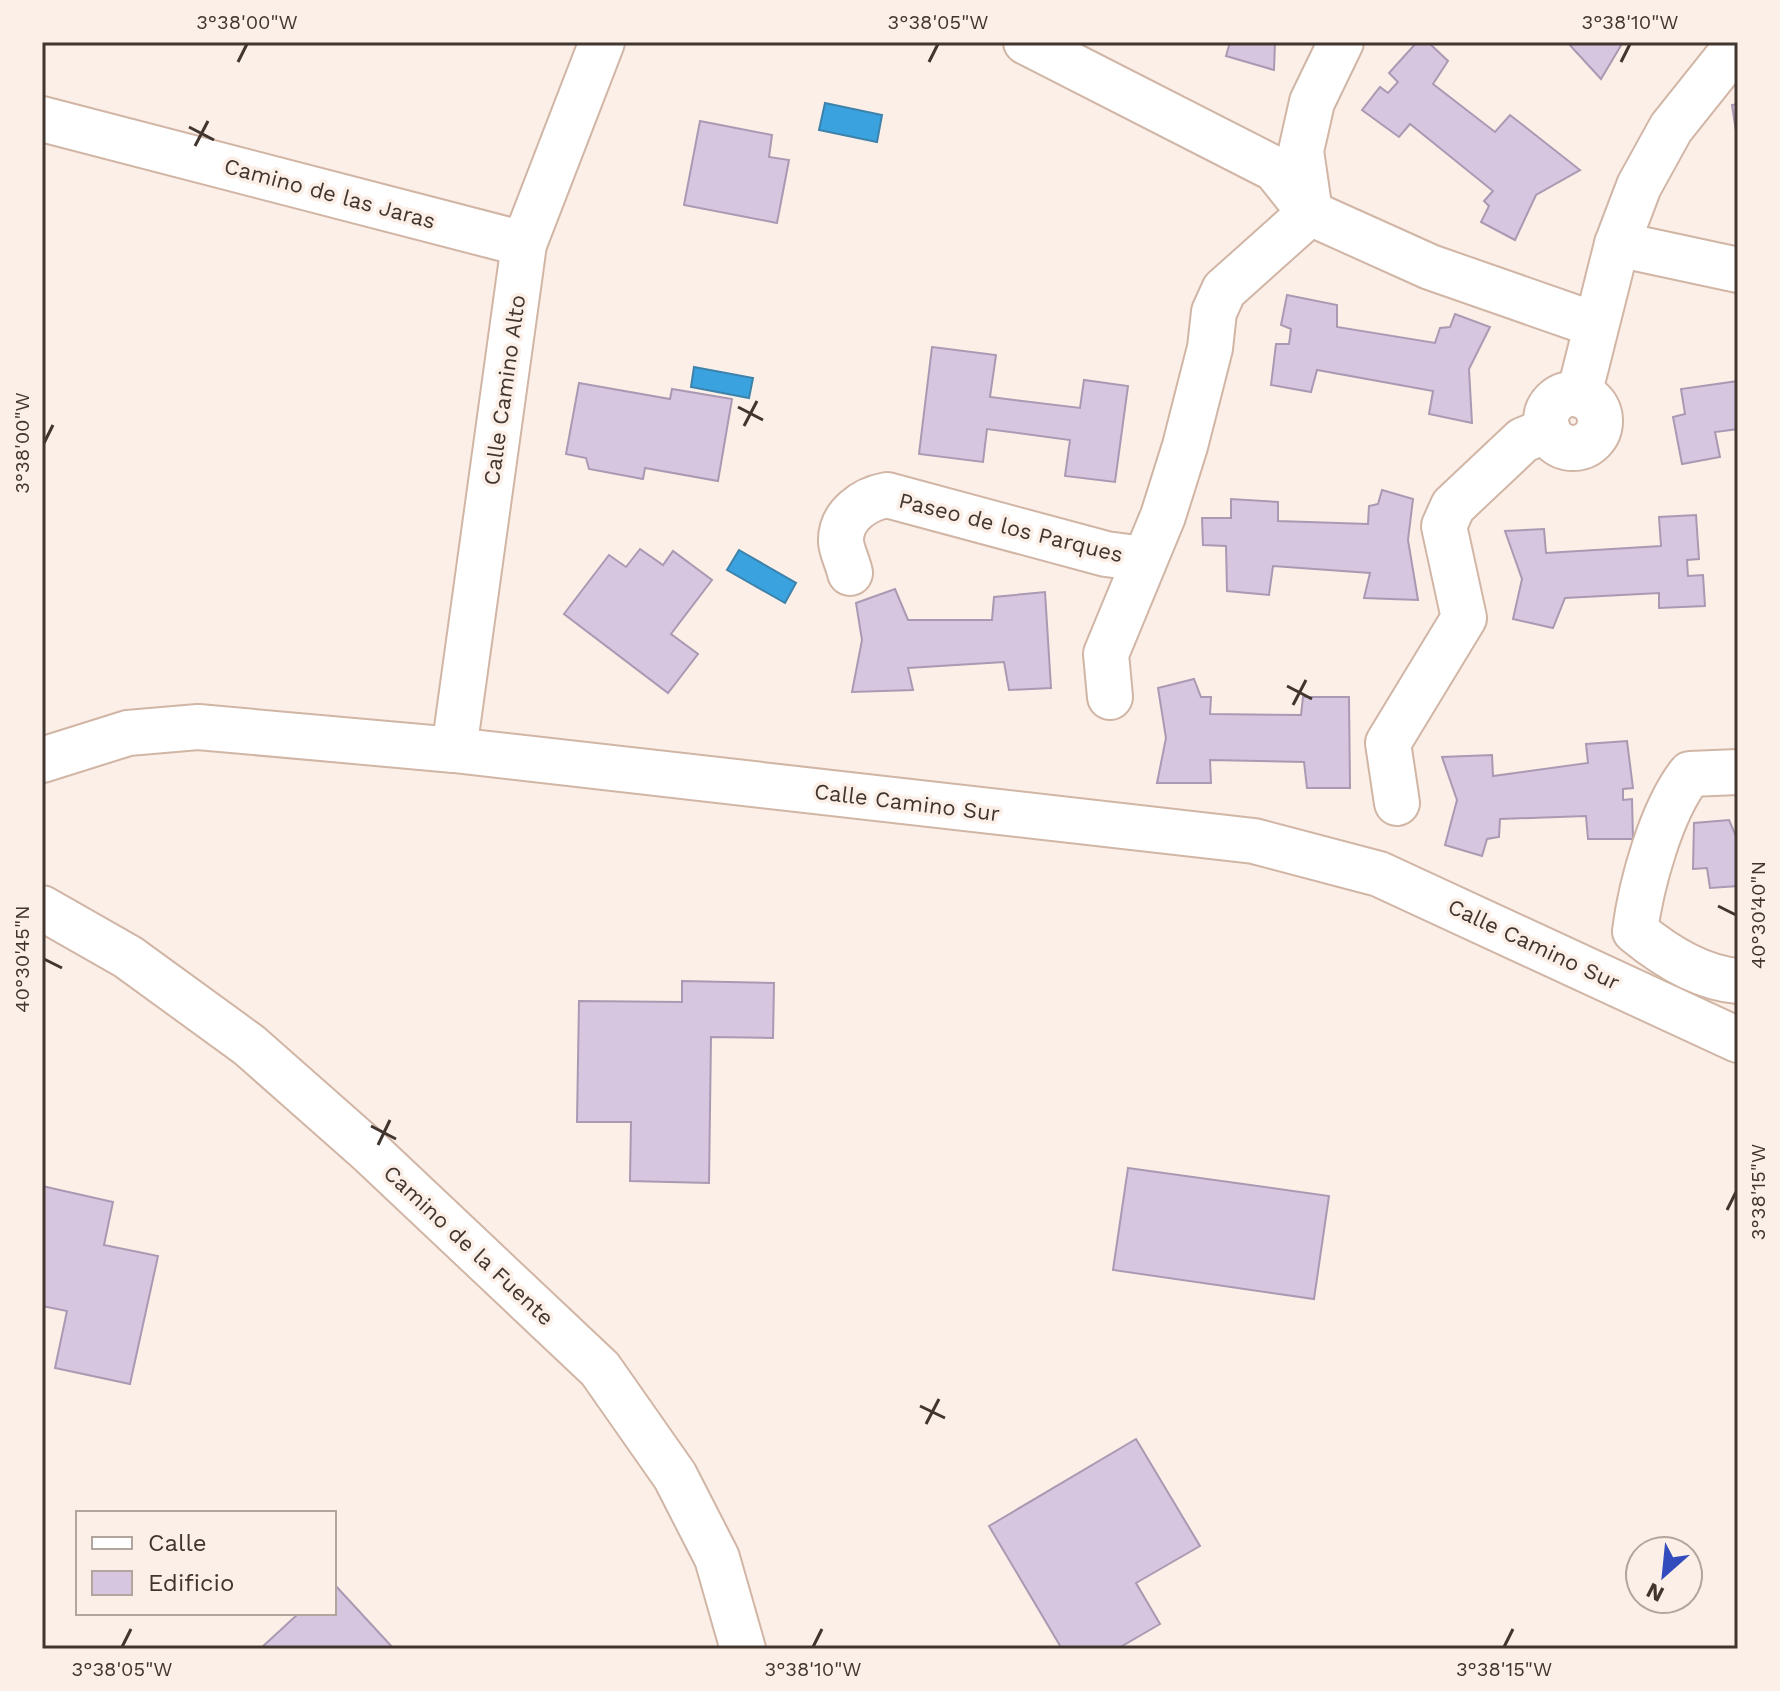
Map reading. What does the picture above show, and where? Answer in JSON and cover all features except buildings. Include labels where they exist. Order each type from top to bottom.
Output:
[{"type":"street","name":"Calle Camino Alto","points":[[454,750],[524,244],[602,42]]},
{"type":"street","points":[[1026,42],[1275,169],[1310,213],[1430,267],[1596,325]]},
{"type":"street","points":[[1310,213],[1301,151],[1312,102],[1341,42]]},
{"type":"street","points":[[1397,803],[1388,743],[1464,618],[1444,526],[1448,516],[1453,506],[1523,440],[1548,430],[1554,440],[1573,448],[1592,440],[1601,422],[1599,411],[1593,402],[1579,395],[1617,244],[1639,186],[1671,128],[1738,44]]},
{"type":"street","name":"Camino de las Jaras","points":[[42,119],[524,244]]},
{"type":"street","name":"Paseo de los Parques","points":[[1110,697],[1106,654],[1163,516],[1210,348],[1214,312],[1224,290],[1310,213]]},
{"type":"street","points":[[1617,244],[1738,270]]},
{"type":"street","name":"Paseo de los Parques","points":[[850,573],[841,540],[848,518],[867,499],[887,495],[1106,554],[1144,559]]},
{"type":"street","name":"Calle Camino Sur","points":[[42,760],[128,733],[198,727],[454,750],[1254,841],[1379,874],[1738,1040]]},
{"type":"street","points":[[1738,772],[1690,774],[1678,789],[1641,888],[1635,931],[1659,951],[1720,979],[1738,981]]},
{"type":"street","name":"Camino de la Fuente","points":[[42,908],[128,957],[249,1045],[369,1151],[600,1369],[675,1476],[703,1530],[717,1558],[743,1649]]},
{"type":"water","points":[[825,103],[882,115],[877,142],[819,130]]},
{"type":"water","points":[[694,367],[753,378],[749,398],[691,387]]},
{"type":"water","points":[[739,550],[796,583],[785,603],[727,570]]}]
